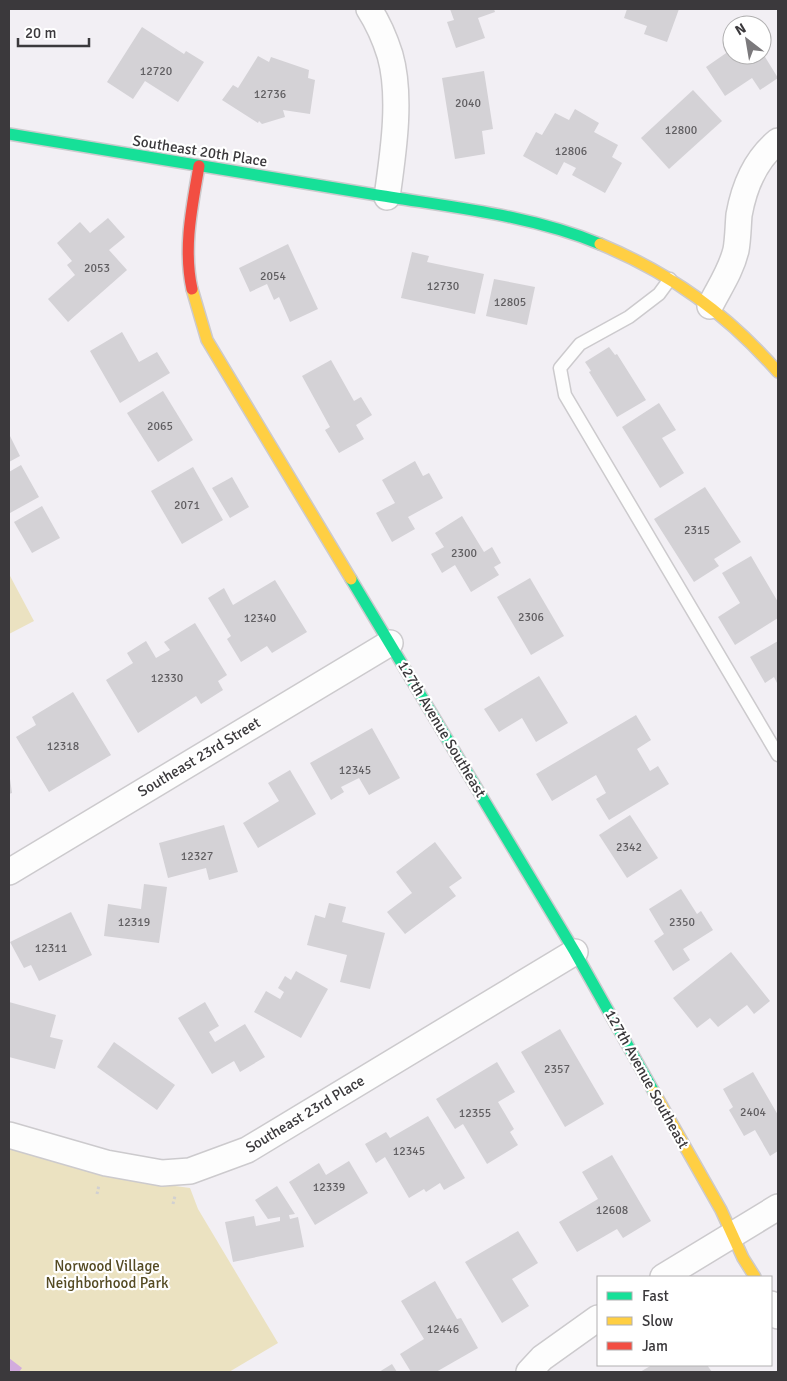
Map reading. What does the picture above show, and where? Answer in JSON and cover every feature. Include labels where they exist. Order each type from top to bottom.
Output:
[{"type":"street","points":[[369,9],[378,24],[390,55],[394,81],[395,129],[387,197]]},
{"type":"street","name":"Southeast 20th Place","points":[[9,134],[387,197],[471,209],[571,232],[628,256],[670,279],[710,306],[756,347],[778,372]]},
{"type":"street","points":[[710,306],[730,271],[736,250],[740,213],[750,179],[760,159],[778,141]]},
{"type":"street","name":"127th Avenue Southeast","points":[[199,166],[190,213],[188,263],[196,307],[207,340],[575,952],[720,1210],[743,1258],[754,1276]]},
{"type":"street","name":"Southeast 23rd Street","points":[[9,872],[390,642]]},
{"type":"street","name":"Southeast 23rd Place","points":[[9,1136],[106,1163],[143,1170],[174,1173],[198,1168],[247,1150],[575,952]]},
{"type":"street","points":[[665,1276],[778,1207]]},
{"type":"street","points":[[529,1372],[542,1358],[597,1319]]},
{"type":"lane","points":[[670,279],[659,294],[628,317],[580,344],[560,368],[565,395],[778,756]]},
{"type":"green space","points":[[9,574],[34,621],[9,634]]},
{"type":"green space","name":"Norwood Village Neighborhood Park","points":[[9,1147],[131,1180],[190,1188],[198,1209],[278,1343],[229,1372],[9,1372]]},
{"type":"shaded area","points":[[9,1358],[22,1368],[19,1372],[9,1372]]},
{"type":"building","points":[[450,9],[494,9],[495,12],[478,18],[485,38],[456,48],[447,22],[454,20]]},
{"type":"building","points":[[627,9],[679,9],[667,42],[644,34],[647,26],[624,18]]},
{"type":"building","points":[[142,27],[184,54],[186,51],[204,62],[178,102],[145,81],[133,99],[107,82]]},
{"type":"building","points":[[258,56],[269,62],[271,57],[309,70],[308,78],[315,80],[310,114],[283,110],[285,117],[262,124],[222,100],[233,85],[238,88]]},
{"type":"building","points":[[722,56],[722,65],[770,65],[778,78],[760,90],[752,78],[725,96],[706,67]]},
{"type":"building","points":[[484,71],[493,129],[482,131],[485,154],[455,159],[442,78]]},
{"type":"building","points":[[693,90],[722,121],[669,169],[641,138]]},
{"type":"building","points":[[575,109],[599,123],[594,132],[618,145],[612,157],[622,163],[605,193],[572,175],[576,168],[564,162],[557,175],[523,156],[536,132],[542,135],[555,113],[569,120]]},
{"type":"building","points":[[108,218],[125,237],[109,250],[127,270],[68,322],[48,299],[75,275],[67,265],[72,261],[57,243],[80,222],[90,233]]},
{"type":"building","points":[[288,244],[318,309],[290,322],[279,297],[274,300],[267,284],[250,292],[239,268]]},
{"type":"building","points":[[412,252],[429,256],[427,262],[484,274],[475,314],[401,298]]},
{"type":"building","points":[[494,279],[535,287],[527,325],[486,316]]},
{"type":"building","points":[[122,332],[139,362],[157,352],[170,373],[120,403],[90,351]]},
{"type":"building","points":[[609,347],[615,355],[617,354],[646,400],[617,417],[589,372],[591,371],[585,362]]},
{"type":"building","points":[[331,360],[354,401],[361,397],[372,415],[356,425],[364,439],[339,453],[325,430],[330,427],[302,376]]},
{"type":"building","points":[[163,391],[193,440],[158,462],[127,413]]},
{"type":"building","points":[[659,403],[676,430],[662,438],[684,473],[660,488],[622,427]]},
{"type":"building","points":[[9,434],[20,456],[9,462]]},
{"type":"building","points":[[415,461],[423,476],[429,473],[443,498],[408,517],[415,529],[392,542],[376,513],[395,503],[382,480]]},
{"type":"building","points":[[21,465],[39,497],[10,513],[9,472]]},
{"type":"building","points":[[193,467],[223,520],[182,544],[151,491]]},
{"type":"building","points":[[232,477],[249,507],[230,518],[212,488]]},
{"type":"building","points":[[705,487],[741,542],[714,559],[719,566],[694,582],[654,519]]},
{"type":"building","points":[[42,506],[60,538],[32,553],[14,522]]},
{"type":"building","points":[[462,516],[484,552],[492,547],[501,563],[494,567],[499,575],[471,592],[455,565],[442,573],[431,554],[444,547],[435,533]]},
{"type":"building","points":[[751,556],[778,602],[778,618],[735,645],[718,617],[740,603],[722,573]]},
{"type":"building","points":[[530,578],[564,636],[531,655],[497,597]]},
{"type":"building","points":[[275,580],[307,632],[272,653],[267,646],[241,662],[227,639],[231,636],[208,598],[224,588],[233,605]]},
{"type":"building","points":[[195,623],[227,675],[218,681],[223,690],[201,704],[196,696],[138,733],[106,680],[133,663],[127,653],[146,641],[156,658],[170,650],[164,642]]},
{"type":"building","points":[[778,641],[778,685],[774,677],[765,683],[750,657]]},
{"type":"building","points":[[539,676],[568,723],[536,742],[522,718],[499,732],[484,709]]},
{"type":"building","points":[[73,692],[111,755],[49,792],[16,737],[36,725],[32,717]]},
{"type":"building","points":[[636,715],[651,740],[637,749],[650,771],[658,766],[669,784],[609,820],[596,799],[606,793],[596,775],[552,801],[536,774]]},
{"type":"building","points":[[372,728],[400,778],[369,795],[359,778],[341,787],[344,792],[331,800],[310,763]]},
{"type":"building","points":[[290,770],[316,814],[258,848],[243,823],[279,801],[268,783]]},
{"type":"building","points":[[9,772],[12,793],[9,794]]},
{"type":"building","points":[[630,815],[658,858],[627,878],[599,835]]},
{"type":"building","points":[[224,825],[238,872],[209,880],[206,868],[168,878],[159,843]]},
{"type":"building","points":[[435,842],[462,878],[449,887],[456,896],[405,934],[387,912],[412,893],[396,872]]},
{"type":"building","points":[[144,884],[167,887],[159,943],[104,936],[108,904],[141,909]]},
{"type":"building","points":[[681,889],[697,914],[701,911],[713,930],[683,949],[690,960],[673,971],[654,941],[664,934],[649,909]]},
{"type":"building","points":[[329,903],[346,907],[342,922],[385,933],[370,989],[340,982],[347,955],[307,945],[315,915],[325,918]]},
{"type":"building","points":[[71,912],[92,955],[39,981],[31,965],[24,968],[10,942]]},
{"type":"building","points":[[731,952],[770,1001],[754,1014],[747,1005],[718,1027],[710,1018],[697,1028],[673,998]]},
{"type":"building","points":[[296,971],[328,989],[301,1038],[254,1012],[266,991],[280,999],[284,992],[278,988],[285,976],[291,980]]},
{"type":"building","points":[[9,1002],[56,1015],[50,1037],[63,1040],[55,1069],[9,1057]]},
{"type":"building","points":[[205,1002],[219,1026],[209,1032],[215,1042],[245,1024],[265,1057],[240,1072],[234,1061],[212,1074],[178,1018]]},
{"type":"building","points":[[560,1029],[604,1104],[565,1127],[521,1052]]},
{"type":"building","points":[[114,1042],[175,1085],[157,1110],[97,1067]]},
{"type":"building","points":[[497,1062],[515,1092],[498,1102],[514,1129],[510,1132],[518,1145],[487,1164],[463,1124],[455,1129],[436,1099]]},
{"type":"building","points":[[753,1072],[778,1115],[778,1151],[770,1156],[755,1130],[744,1136],[729,1110],[733,1107],[723,1089]]},
{"type":"building","points":[[428,1116],[465,1178],[444,1190],[440,1183],[426,1192],[424,1189],[409,1198],[385,1157],[376,1163],[365,1144],[386,1132],[390,1138]]},
{"type":"building","points":[[612,1155],[651,1221],[623,1238],[617,1229],[577,1252],[559,1222],[598,1199],[582,1172]]},
{"type":"building","points":[[349,1161],[368,1193],[315,1225],[289,1182],[319,1163],[326,1175]]},
{"type":"building","points":[[277,1186],[295,1214],[289,1215],[290,1219],[298,1217],[304,1247],[233,1262],[225,1222],[254,1216],[256,1226],[280,1221],[280,1217],[268,1219],[255,1200]]},
{"type":"building","points":[[518,1231],[538,1263],[512,1279],[529,1306],[502,1323],[465,1262]]},
{"type":"building","points":[[435,1281],[457,1319],[461,1318],[478,1348],[436,1372],[411,1372],[400,1354],[424,1339],[401,1301]]},
{"type":"building","points":[[392,1364],[397,1372],[379,1372]]},
{"type":"building","points":[[650,1366],[708,1366],[712,1372],[640,1372]]},
{"type":"traffic: fast","points":[[9,134],[516,218],[545,225],[600,244]]},
{"type":"traffic: fast","points":[[351,579],[575,952],[654,1092]]},
{"type":"traffic: slow","points":[[600,244],[651,268],[675,282],[739,332],[778,372]]},
{"type":"traffic: slow","points":[[192,289],[207,340],[351,579]]},
{"type":"traffic: slow","points":[[654,1092],[721,1210],[743,1258],[754,1276]]},
{"type":"traffic: jam","points":[[192,289],[189,274],[188,243],[199,166]]}]
